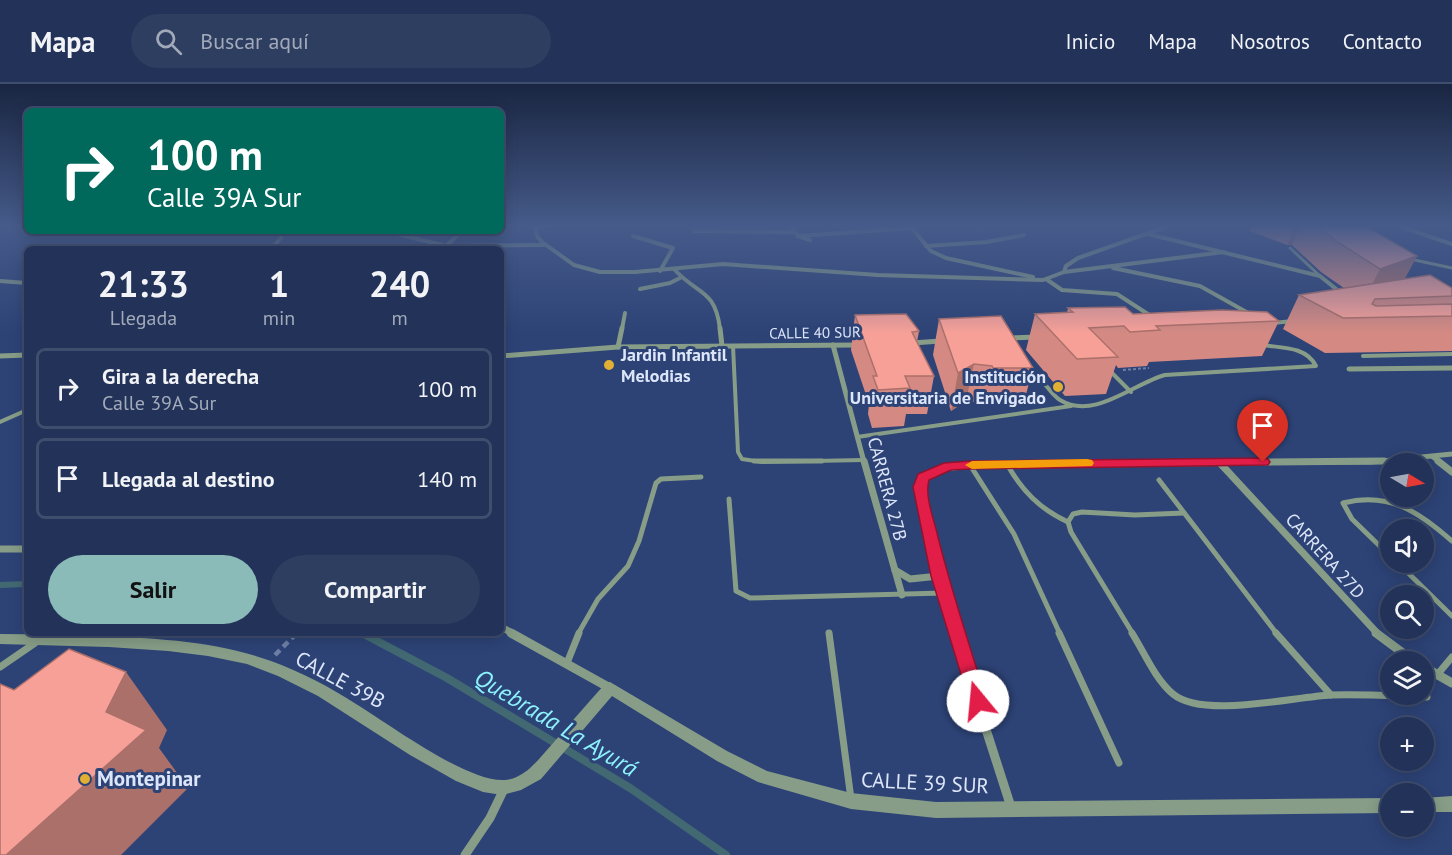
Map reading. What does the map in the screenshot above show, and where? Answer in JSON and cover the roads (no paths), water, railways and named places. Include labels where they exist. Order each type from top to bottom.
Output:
[{"type":"street","points":[[569,261],[574,265],[601,272],[660,271],[723,264],[879,275],[1044,279],[1064,272],[1150,261]]},
{"type":"street","points":[[660,271],[666,261]]},
{"type":"street","points":[[959,261],[1044,279],[1062,290],[1121,296],[1157,319]]},
{"type":"street","points":[[1064,272],[1066,266],[1072,261]]},
{"type":"street","points":[[1260,261],[1320,276],[1349,300]]},
{"type":"street","points":[[1108,266],[1200,286],[1256,318]]},
{"type":"street","points":[[674,269],[680,278],[710,297],[715,305],[722,346]]},
{"type":"street","points":[[640,290],[643,287],[670,283],[680,278]]},
{"type":"street","points":[[0,281],[24,283]]},
{"type":"street","points":[[618,347],[625,313]]},
{"type":"street","points":[[1266,324],[1302,321]]},
{"type":"street","points":[[1003,339],[1050,337]]},
{"type":"street","points":[[910,343],[945,341]]},
{"type":"street","name":"CALLE 40 SUR","points":[[504,356],[618,347],[868,344]]},
{"type":"street","name":"CARRERA 27B","points":[[833,345],[887,548],[902,595]]},
{"type":"street","points":[[0,356],[24,355]]},
{"type":"street","points":[[1349,369],[1452,368]]},
{"type":"street","points":[[1434,458],[1452,454]]},
{"type":"street","points":[[1434,459],[1452,471]]},
{"type":"street","points":[[1011,809],[939,576],[920,487],[923,477],[949,466],[970,465],[1380,461]]},
{"type":"street","name":"CARRERA 27D","points":[[1219,462],[1357,614],[1383,639],[1400,651]]},
{"type":"street","points":[[0,549],[24,549]]},
{"type":"street","name":"CARRERA 27B","points":[[895,570],[910,579],[939,576]]},
{"type":"street","name":"CALLE 39 SUR","points":[[504,629],[610,688],[722,756],[764,777],[851,801],[936,810],[1380,806]]},
{"type":"street","name":"CALLE 39B","points":[[0,639],[168,645],[219,653],[265,664],[358,710],[450,770],[478,782],[504,788]]},
{"type":"street","points":[[1434,673],[1452,683]]},
{"type":"street","points":[[465,855],[490,818],[504,788],[520,783],[535,774],[610,688]]},
{"type":"street","points":[[1434,805],[1452,804]]},
{"type":"lane","points":[[1304,261],[1320,276]]},
{"type":"lane","points":[[1420,261],[1452,268]]},
{"type":"lane","points":[[857,437],[1086,406],[1116,399],[1149,379],[1173,374],[1316,366],[1315,361],[1303,352],[1257,344]]},
{"type":"lane","points":[[733,346],[738,452],[742,459],[762,462],[863,460]]},
{"type":"lane","points":[[1363,356],[1452,354]]},
{"type":"lane","points":[[1107,369],[1131,392]]},
{"type":"lane","points":[[1038,376],[1060,400],[1075,406]]},
{"type":"lane","points":[[0,422],[24,412]]},
{"type":"lane","points":[[1006,464],[1018,486],[1028,498],[1054,516],[1068,522]]},
{"type":"lane","points":[[970,465],[981,487],[1003,515],[1014,534],[1119,763]]},
{"type":"lane","points":[[566,663],[575,640],[598,599],[628,566],[639,540],[656,483],[661,479],[701,477]]},
{"type":"lane","points":[[1158,480],[1282,640],[1331,695]]},
{"type":"lane","points":[[729,499],[736,591],[750,598],[944,593]]},
{"type":"lane","points":[[1380,546],[1352,519],[1344,503],[1359,500],[1390,501],[1405,505],[1427,519]]},
{"type":"lane","points":[[1184,513],[1135,515],[1082,512],[1073,514],[1068,522],[1071,532],[1164,683],[1174,695],[1190,702],[1213,707],[1331,695],[1380,696]]},
{"type":"lane","points":[[1434,525],[1452,541]]},
{"type":"lane","points":[[1408,573],[1452,616]]},
{"type":"lane","points":[[829,633],[851,801]]},
{"type":"lane","points":[[0,667],[40,639]]},
{"type":"lane","points":[[1437,675],[1452,657]]},
{"type":"waterway","name":"Quebrada La Ayurá","points":[[0,585],[24,584]]},
{"type":"waterway","name":"Quebrada La Ayurá","points":[[368,636],[447,678],[630,788],[726,855]]},
{"type":"place","name":"Jardin Infantil Melodias","points":[[609,365]]},
{"type":"place","name":"Institución Universitaria de Envigado","points":[[1058,387]]},
{"type":"place","name":"Montepinar","points":[[85,779]]}]
